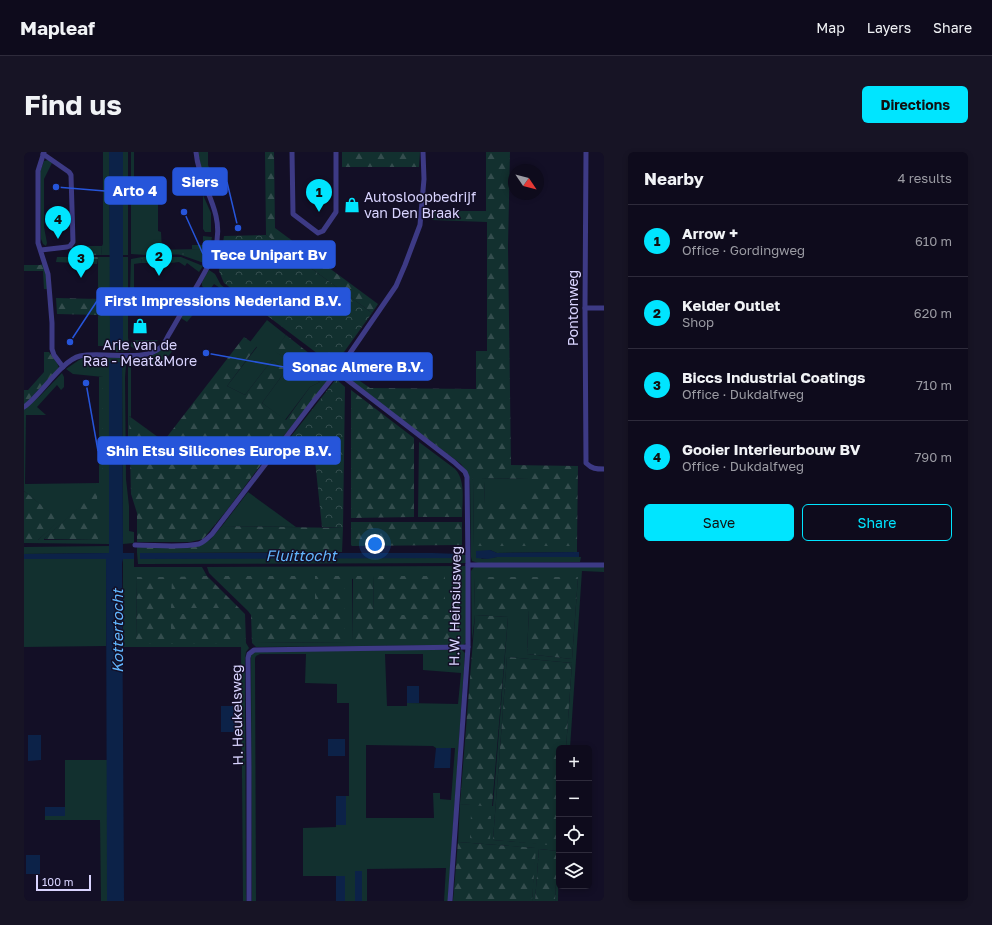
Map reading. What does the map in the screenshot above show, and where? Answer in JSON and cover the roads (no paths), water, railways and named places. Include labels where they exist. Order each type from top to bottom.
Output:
[{"type":"street","points":[[24,407],[63,367],[79,356],[149,354],[162,346],[212,261],[216,248],[217,218],[197,164],[196,152]]},
{"type":"street","points":[[292,152],[293,214],[318,233],[323,231],[336,212],[336,152]]},
{"type":"street","points":[[135,545],[178,546],[199,544],[204,541],[212,534],[337,372],[396,286],[405,265],[420,224],[424,179],[423,152]]},
{"type":"street","name":"Pontonweg","points":[[586,152],[586,463],[594,469],[604,469]]},
{"type":"street","points":[[41,250],[67,247],[73,242],[71,175],[43,153],[38,171],[38,243],[48,274],[52,323],[52,349],[54,355],[63,367]]},
{"type":"street","points":[[585,308],[604,308]]},
{"type":"street","name":"H.W. Heinsiusweg","points":[[337,372],[454,462],[465,472],[467,477],[468,647],[450,901]]},
{"type":"street","points":[[468,565],[604,565]]},
{"type":"street","name":"H. Heukelsweg","points":[[249,901],[249,654],[254,650],[468,647]]},
{"type":"water","points":[[109,152],[123,152],[123,346],[110,346]]},
{"type":"water","name":"Kottertocht","points":[[109,362],[122,362],[123,553],[134,553],[134,559],[123,559],[122,563],[124,901],[107,901],[106,559],[24,559],[24,554],[109,553]]},
{"type":"water","points":[[490,550],[497,553],[579,552],[579,557],[476,558],[476,551]]},
{"type":"water","name":"Fluittocht","points":[[140,553],[433,553],[460,554],[462,555],[462,558],[140,559]]},
{"type":"water","points":[[407,686],[419,686],[419,703],[407,703]]},
{"type":"water","points":[[221,706],[237,706],[237,732],[221,732]]},
{"type":"water","points":[[28,735],[41,735],[41,760],[28,761]]},
{"type":"water","points":[[328,739],[345,739],[345,756],[328,756]]},
{"type":"water","points":[[436,748],[451,748],[450,768],[434,768]]},
{"type":"water","points":[[336,796],[346,796],[346,825],[336,825]]},
{"type":"water","points":[[45,807],[65,807],[65,816],[45,816]]},
{"type":"water","points":[[26,855],[40,855],[40,874],[26,874]]},
{"type":"water","points":[[355,871],[362,871],[362,901],[355,901]]},
{"type":"water","points":[[336,876],[345,876],[345,901],[336,901]]},
{"type":"place","name":"Arto 4","points":[[56,187]]},
{"type":"place","name":"Autosloopbedrijf van Den Braak","points":[[352,205]]},
{"type":"place","name":"Tece Unipart Bv","points":[[184,212]]},
{"type":"place","name":"Arrow +","points":[[319,212]]},
{"type":"place","name":"Siers","points":[[238,228]]},
{"type":"place","name":"Gooier Interieurbouw BV","points":[[58,239]]},
{"type":"place","name":"Kelder Outlet","points":[[159,276]]},
{"type":"place","name":"Biccs Industrial Coatings","points":[[81,278]]},
{"type":"place","name":"Arie van de Raa - Meat&More","points":[[140,326]]},
{"type":"place","name":"First Impressions Nederland B.V.","points":[[70,342]]},
{"type":"place","name":"Sonac Almere B.V.","points":[[206,353]]},
{"type":"place","name":"Shin Etsu Silicones Europe B.V.","points":[[86,383]]}]
